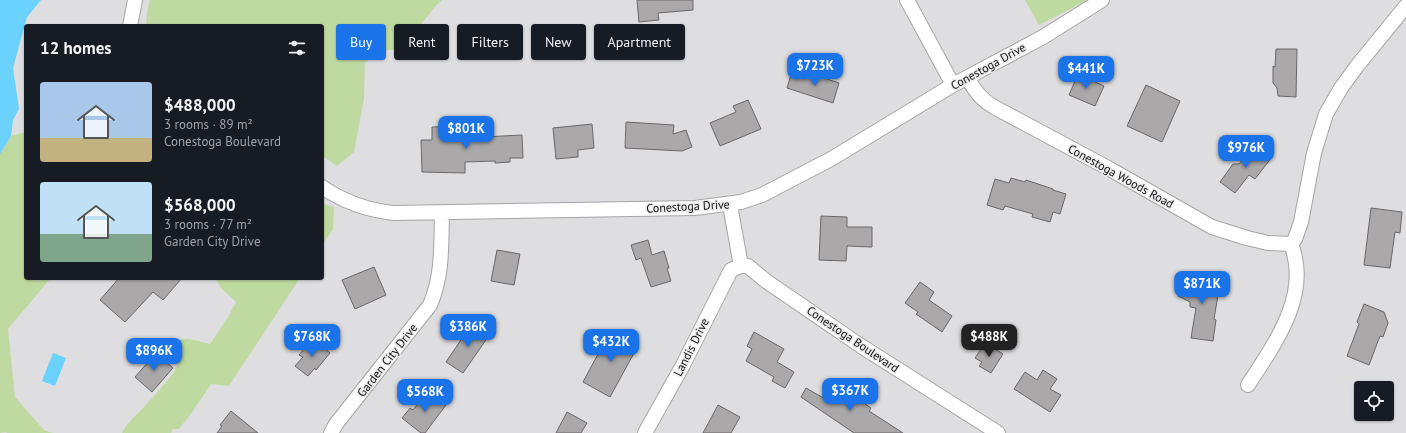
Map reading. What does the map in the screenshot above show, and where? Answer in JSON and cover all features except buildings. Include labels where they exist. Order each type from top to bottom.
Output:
[{"type":"street","points":[[130,24],[135,0]]},
{"type":"street","points":[[907,0],[953,85]]},
{"type":"street","name":"Conestoga Drive","points":[[324,188],[348,201],[372,210],[393,213],[611,208],[695,208],[741,202],[762,194],[831,159],[953,85],[1043,37],[1102,0]]},
{"type":"street","points":[[1248,385],[1275,343],[1291,309],[1296,287],[1297,269],[1295,254],[1291,244],[1295,240],[1301,222],[1314,153],[1326,114],[1341,88],[1357,66],[1406,6]]},
{"type":"street","name":"Conestoga Woods Road","points":[[967,78],[978,95],[989,104],[1212,226],[1247,238],[1291,244]]},
{"type":"street","points":[[730,204],[741,266]]},
{"type":"street","name":"Garden City Drive","points":[[330,433],[430,305],[440,274],[442,213]]},
{"type":"street","name":"Landis Drive","points":[[645,433],[731,270],[741,266]]},
{"type":"street","name":"Conestoga Boulevard","points":[[741,266],[748,266],[766,281],[861,346],[998,433]]},
{"type":"green space","points":[[150,0],[442,0],[421,24],[394,24],[394,50],[386,51],[386,24],[336,24],[336,60],[369,60],[365,62],[364,99],[354,152],[337,166],[324,157],[324,24],[146,24]]},
{"type":"green space","points":[[1025,0],[1085,0],[1084,2],[1039,25]]},
{"type":"green space","points":[[24,133],[24,280],[49,280],[8,329],[15,397],[44,430],[53,433],[0,433],[0,154],[11,136]]},
{"type":"green space","points":[[324,204],[334,207],[333,229],[324,242]]},
{"type":"green space","points":[[216,280],[299,280],[229,386],[211,384],[179,429],[173,429],[171,433],[122,433],[128,423],[161,388],[178,365],[165,349],[177,341],[186,339],[210,344],[236,302],[221,288]]},
{"type":"water","points":[[0,0],[41,0],[27,17],[24,24],[13,68],[19,109],[13,120],[11,136],[0,154]]},
{"type":"water","points":[[53,353],[66,358],[55,386],[42,381]]}]
